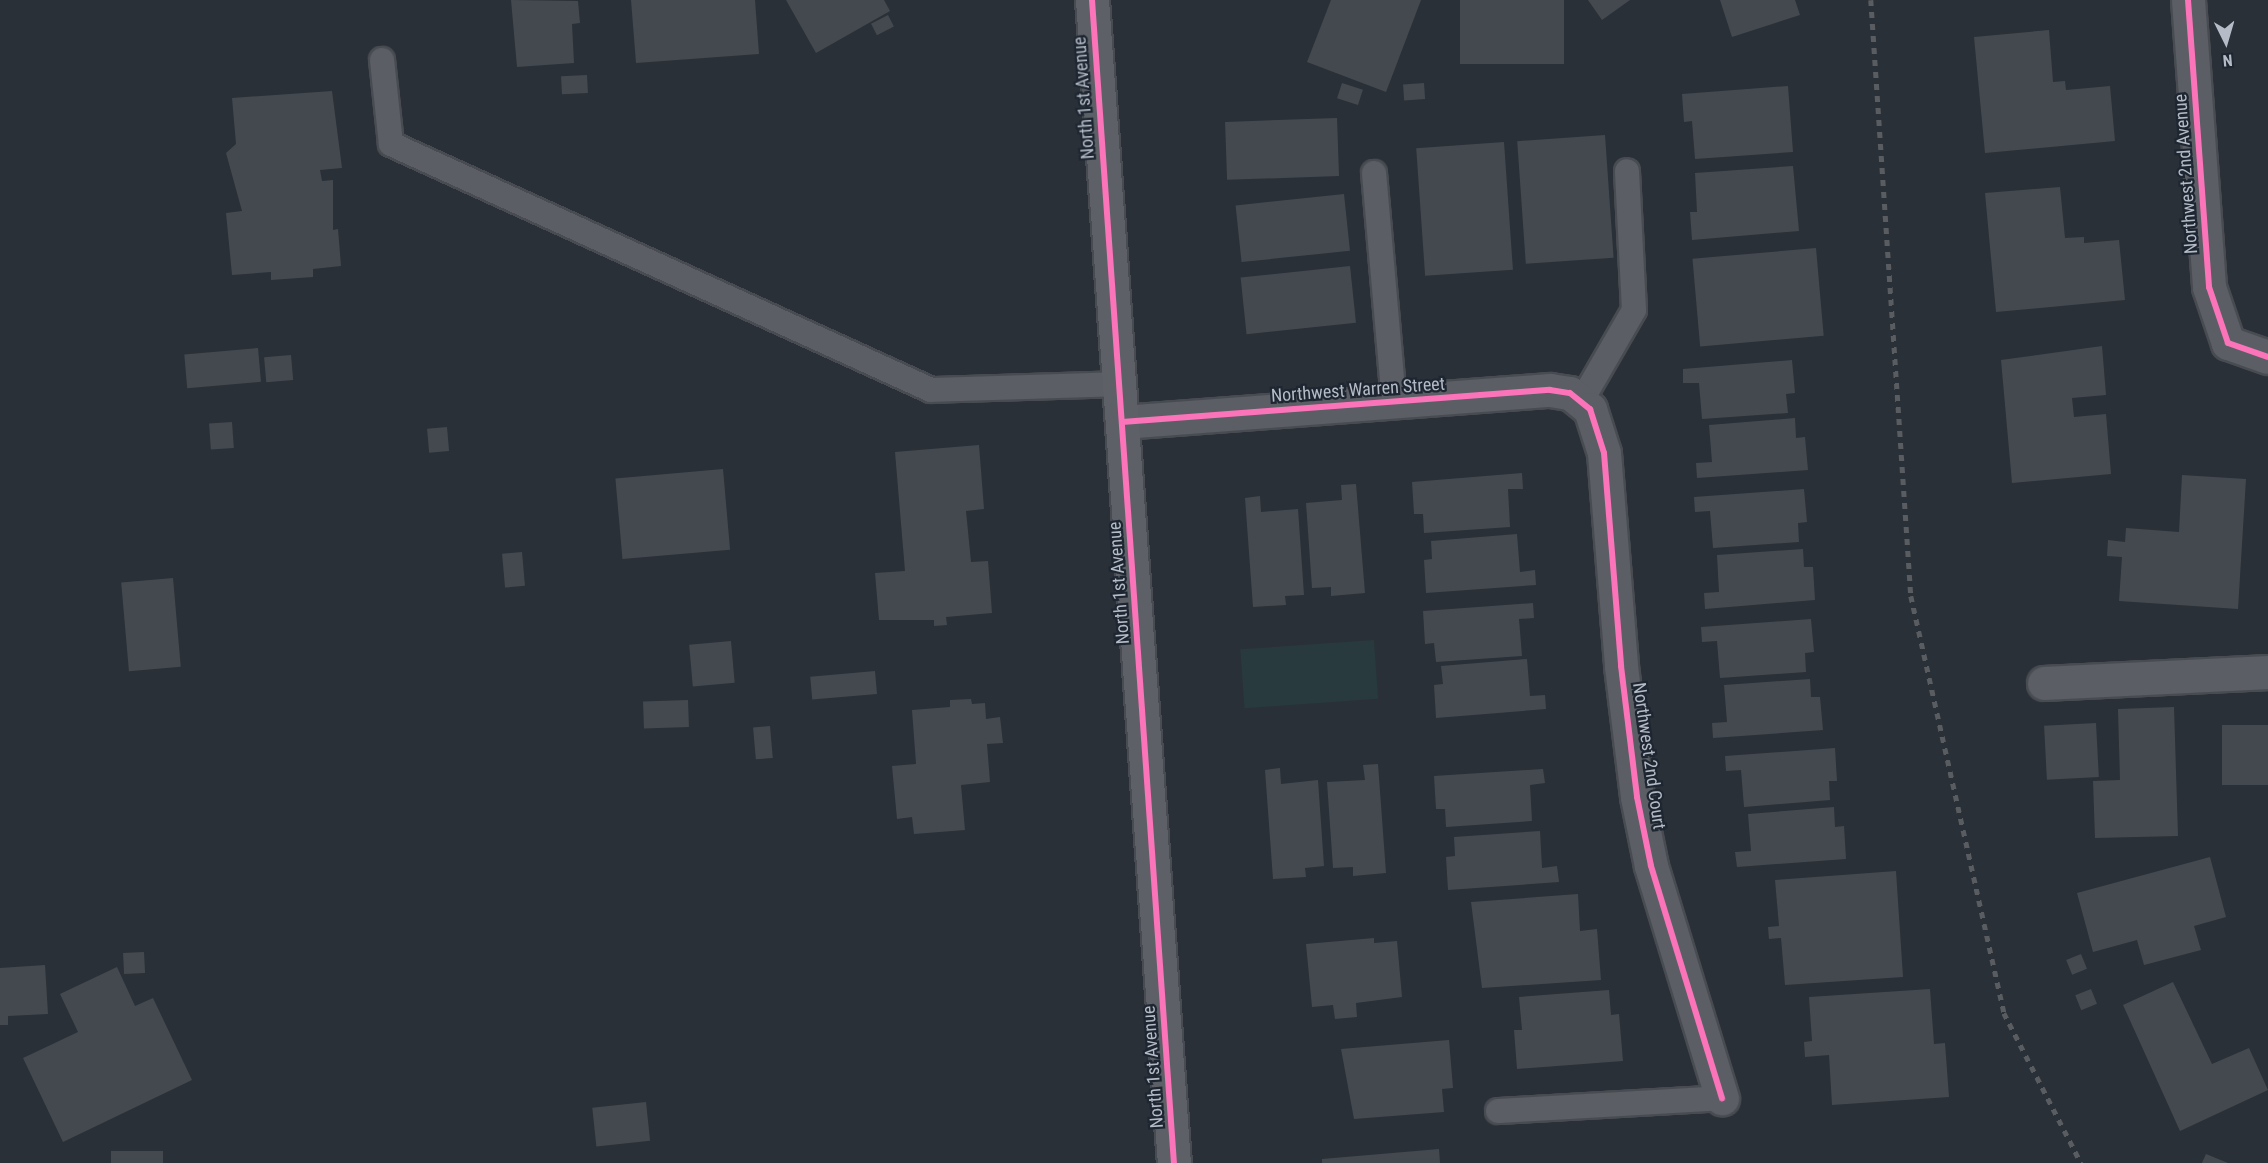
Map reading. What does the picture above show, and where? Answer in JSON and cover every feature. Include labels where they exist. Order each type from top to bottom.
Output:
[{"type":"main road","name":"North 1st Avenue","points":[[1092,0],[1174,1163]]},
{"type":"street","name":"Northwest 2nd Avenue","points":[[2188,0],[2209,287],[2228,343],[2268,357]]},
{"type":"street","name":"Northwest Warren Street","points":[[1122,422],[1550,390],[1586,405]]},
{"type":"street","name":"Northwest 2nd Court","points":[[1586,405],[1604,453],[1637,797],[1651,866],[1722,1098]]},
{"type":"street","points":[[2043,683],[2268,672]]},
{"type":"lane","points":[[382,60],[391,144],[931,390],[1119,384]]},
{"type":"lane","points":[[1586,405],[1634,310],[1627,171]]},
{"type":"lane","points":[[1374,173],[1394,402]]},
{"type":"lane","points":[[1498,1110],[1722,1098]]},
{"type":"shaded area","points":[[1374,640],[1378,699],[1244,708],[1240,649]]},
{"type":"building","points":[[511,0],[578,1],[580,23],[572,24],[574,63],[517,67]]},
{"type":"building","points":[[631,0],[755,0],[759,54],[636,63]]},
{"type":"building","points":[[786,0],[884,0],[890,11],[816,53]]},
{"type":"building","points":[[1331,0],[1421,0],[1386,92],[1307,62]]},
{"type":"building","points":[[1460,0],[1564,0],[1564,64],[1460,64]]},
{"type":"building","points":[[1588,0],[1630,0],[1602,20]]},
{"type":"building","points":[[1720,0],[1795,0],[1800,15],[1732,37]]},
{"type":"building","points":[[888,15],[894,27],[877,35],[871,24]]},
{"type":"building","points":[[2049,30],[2053,82],[2065,81],[2066,90],[2110,86],[2115,141],[1985,153],[1974,37]]},
{"type":"building","points":[[587,75],[588,93],[562,94],[561,76]]},
{"type":"building","points":[[1342,83],[1363,90],[1358,105],[1337,98]]},
{"type":"building","points":[[1424,83],[1425,99],[1404,100],[1403,84]]},
{"type":"building","points":[[1788,86],[1793,152],[1695,159],[1692,121],[1684,122],[1682,94]]},
{"type":"building","points":[[332,91],[342,168],[320,170],[322,181],[333,180],[333,230],[338,229],[341,266],[313,269],[313,277],[271,280],[271,272],[232,275],[226,213],[242,211],[226,153],[236,144],[232,98]]},
{"type":"building","points":[[1337,118],[1339,176],[1227,180],[1225,122]]},
{"type":"building","points":[[1605,135],[1614,258],[1526,264],[1517,141]]},
{"type":"building","points":[[1504,142],[1513,270],[1425,276],[1416,148]]},
{"type":"building","points":[[1793,166],[1799,231],[1692,240],[1690,212],[1697,212],[1695,173]]},
{"type":"building","points":[[2060,187],[2065,238],[2084,237],[2084,243],[2119,240],[2125,300],[1996,312],[1985,193]]},
{"type":"building","points":[[1344,194],[1350,251],[1242,262],[1236,205]]},
{"type":"building","points":[[1816,248],[1824,336],[1700,346],[1692,259]]},
{"type":"building","points":[[1350,266],[1356,323],[1247,334],[1241,277]]},
{"type":"building","points":[[2102,346],[2106,395],[2072,398],[2074,417],[2106,414],[2111,474],[2012,483],[2001,360]]},
{"type":"building","points":[[258,348],[261,382],[187,388],[184,354]]},
{"type":"building","points":[[291,355],[293,380],[266,382],[264,357]]},
{"type":"building","points":[[1792,360],[1795,393],[1786,394],[1788,413],[1702,419],[1699,383],[1683,383],[1683,369]]},
{"type":"building","points":[[1795,418],[1796,438],[1805,437],[1808,470],[1697,478],[1696,463],[1712,462],[1709,425]]},
{"type":"building","points":[[232,422],[234,448],[211,450],[209,424]]},
{"type":"building","points":[[447,427],[449,451],[429,453],[427,429]]},
{"type":"building","points":[[979,445],[984,509],[966,511],[971,562],[988,561],[992,613],[946,617],[947,625],[934,626],[934,620],[879,620],[875,573],[905,571],[895,452]]},
{"type":"building","points":[[723,469],[730,550],[622,559],[615,478]]},
{"type":"building","points":[[1522,473],[1523,489],[1508,489],[1510,527],[1424,533],[1423,514],[1414,514],[1412,482]]},
{"type":"building","points":[[2182,475],[2246,479],[2238,609],[2119,601],[2122,557],[2107,556],[2108,540],[2125,542],[2126,528],[2179,532]]},
{"type":"building","points":[[1356,484],[1365,593],[1331,596],[1331,587],[1312,588],[1306,503],[1342,500],[1341,485]]},
{"type":"building","points":[[1804,489],[1807,522],[1798,523],[1799,542],[1713,548],[1710,511],[1695,512],[1694,497]]},
{"type":"building","points":[[1260,496],[1261,512],[1298,509],[1304,595],[1285,596],[1286,605],[1253,607],[1245,498]]},
{"type":"building","points":[[1517,534],[1520,572],[1535,570],[1536,585],[1426,593],[1424,560],[1432,559],[1431,541]]},
{"type":"building","points":[[1803,549],[1804,567],[1813,567],[1815,600],[1705,609],[1704,593],[1719,592],[1717,555]]},
{"type":"building","points":[[522,552],[525,586],[505,588],[502,554]]},
{"type":"building","points":[[173,578],[181,667],[129,671],[121,583]]},
{"type":"building","points":[[1533,603],[1534,618],[1519,619],[1522,656],[1436,662],[1434,643],[1425,644],[1423,611]]},
{"type":"building","points":[[1811,619],[1814,652],[1805,653],[1806,672],[1720,678],[1717,641],[1702,642],[1701,627]]},
{"type":"building","points":[[731,641],[735,683],[693,687],[689,645]]},
{"type":"building","points":[[1527,659],[1530,696],[1545,695],[1546,709],[1436,718],[1434,685],[1443,684],[1441,666]]},
{"type":"building","points":[[875,671],[877,694],[812,700],[810,677]]},
{"type":"building","points":[[1810,679],[1811,697],[1820,697],[1823,730],[1713,738],[1712,723],[1727,722],[1724,685]]},
{"type":"building","points":[[971,699],[972,704],[985,703],[986,719],[1000,717],[1003,743],[987,744],[990,782],[961,785],[965,830],[914,834],[912,817],[897,819],[892,766],[916,764],[912,710],[950,707],[950,700]]},
{"type":"building","points":[[688,700],[689,727],[644,729],[643,702]]},
{"type":"building","points":[[2174,707],[2178,836],[2095,838],[2093,781],[2120,780],[2118,709]]},
{"type":"building","points":[[2096,723],[2099,777],[2047,780],[2044,726]]},
{"type":"building","points":[[2222,725],[2268,725],[2268,785],[2222,785]]},
{"type":"building","points":[[770,726],[773,758],[756,759],[753,727]]},
{"type":"building","points":[[1835,748],[1837,781],[1829,781],[1830,800],[1744,807],[1741,770],[1726,771],[1725,756]]},
{"type":"building","points":[[1378,764],[1386,873],[1353,876],[1353,867],[1333,868],[1327,782],[1365,780],[1363,765]]},
{"type":"building","points":[[1280,768],[1281,784],[1318,780],[1324,866],[1305,868],[1306,877],[1273,879],[1265,770]]},
{"type":"building","points":[[1543,769],[1545,783],[1530,785],[1532,821],[1446,827],[1445,809],[1436,809],[1434,776]]},
{"type":"building","points":[[1834,807],[1835,827],[1844,826],[1846,859],[1737,867],[1735,852],[1751,851],[1748,814]]},
{"type":"building","points":[[1540,831],[1542,868],[1557,866],[1559,882],[1448,890],[1446,857],[1455,856],[1454,837]]},
{"type":"building","points":[[2210,857],[2226,917],[2194,926],[2201,950],[2144,965],[2137,940],[2093,952],[2077,893]]},
{"type":"building","points":[[1896,871],[1903,977],[1785,985],[1781,938],[1769,939],[1768,927],[1779,926],[1775,880]]},
{"type":"building","points":[[1578,894],[1580,931],[1597,929],[1601,980],[1482,988],[1471,902]]},
{"type":"building","points":[[1374,938],[1374,943],[1397,941],[1402,997],[1356,1003],[1357,1017],[1335,1019],[1333,1005],[1312,1007],[1306,944]]},
{"type":"building","points":[[144,952],[145,973],[124,974],[123,953]]},
{"type":"building","points":[[2081,954],[2087,969],[2072,975],[2066,960]]},
{"type":"building","points":[[45,965],[48,1014],[8,1016],[8,1025],[0,1025],[0,968]]},
{"type":"building","points":[[117,967],[135,1006],[153,998],[192,1080],[63,1142],[23,1058],[78,1032],[60,994]]},
{"type":"building","points":[[2173,982],[2212,1064],[2249,1048],[2268,1090],[2180,1131],[2123,1005]]},
{"type":"building","points":[[1930,989],[1934,1044],[1945,1043],[1949,1097],[1832,1105],[1829,1055],[1805,1057],[1804,1042],[1812,1041],[1809,997]]},
{"type":"building","points":[[2091,989],[2097,1004],[2081,1010],[2075,995]]},
{"type":"building","points":[[1609,990],[1611,1015],[1619,1014],[1623,1061],[1517,1069],[1514,1030],[1522,1030],[1519,997]]},
{"type":"building","points":[[1449,1040],[1453,1088],[1442,1089],[1444,1112],[1354,1119],[1341,1049]]},
{"type":"building","points":[[646,1102],[650,1141],[596,1146],[592,1108]]},
{"type":"building","points":[[1439,1149],[1440,1163],[1322,1163],[1322,1159]]},
{"type":"building","points":[[111,1151],[163,1151],[163,1163],[111,1163]]},
{"type":"building","points":[[2206,1154],[2228,1163],[2202,1163]]},
{"type":"railway","points":[[1871,0],[1911,596],[2004,1013],[2081,1163]]},
{"type":"cycle path","points":[[1092,0],[1174,1163]]},
{"type":"cycle path","points":[[2188,0],[2209,287],[2228,343],[2268,357]]},
{"type":"cycle path","points":[[1122,422],[1550,390],[1570,393],[1590,409],[1604,453],[1621,666],[1637,797],[1651,866],[1722,1098]]}]
